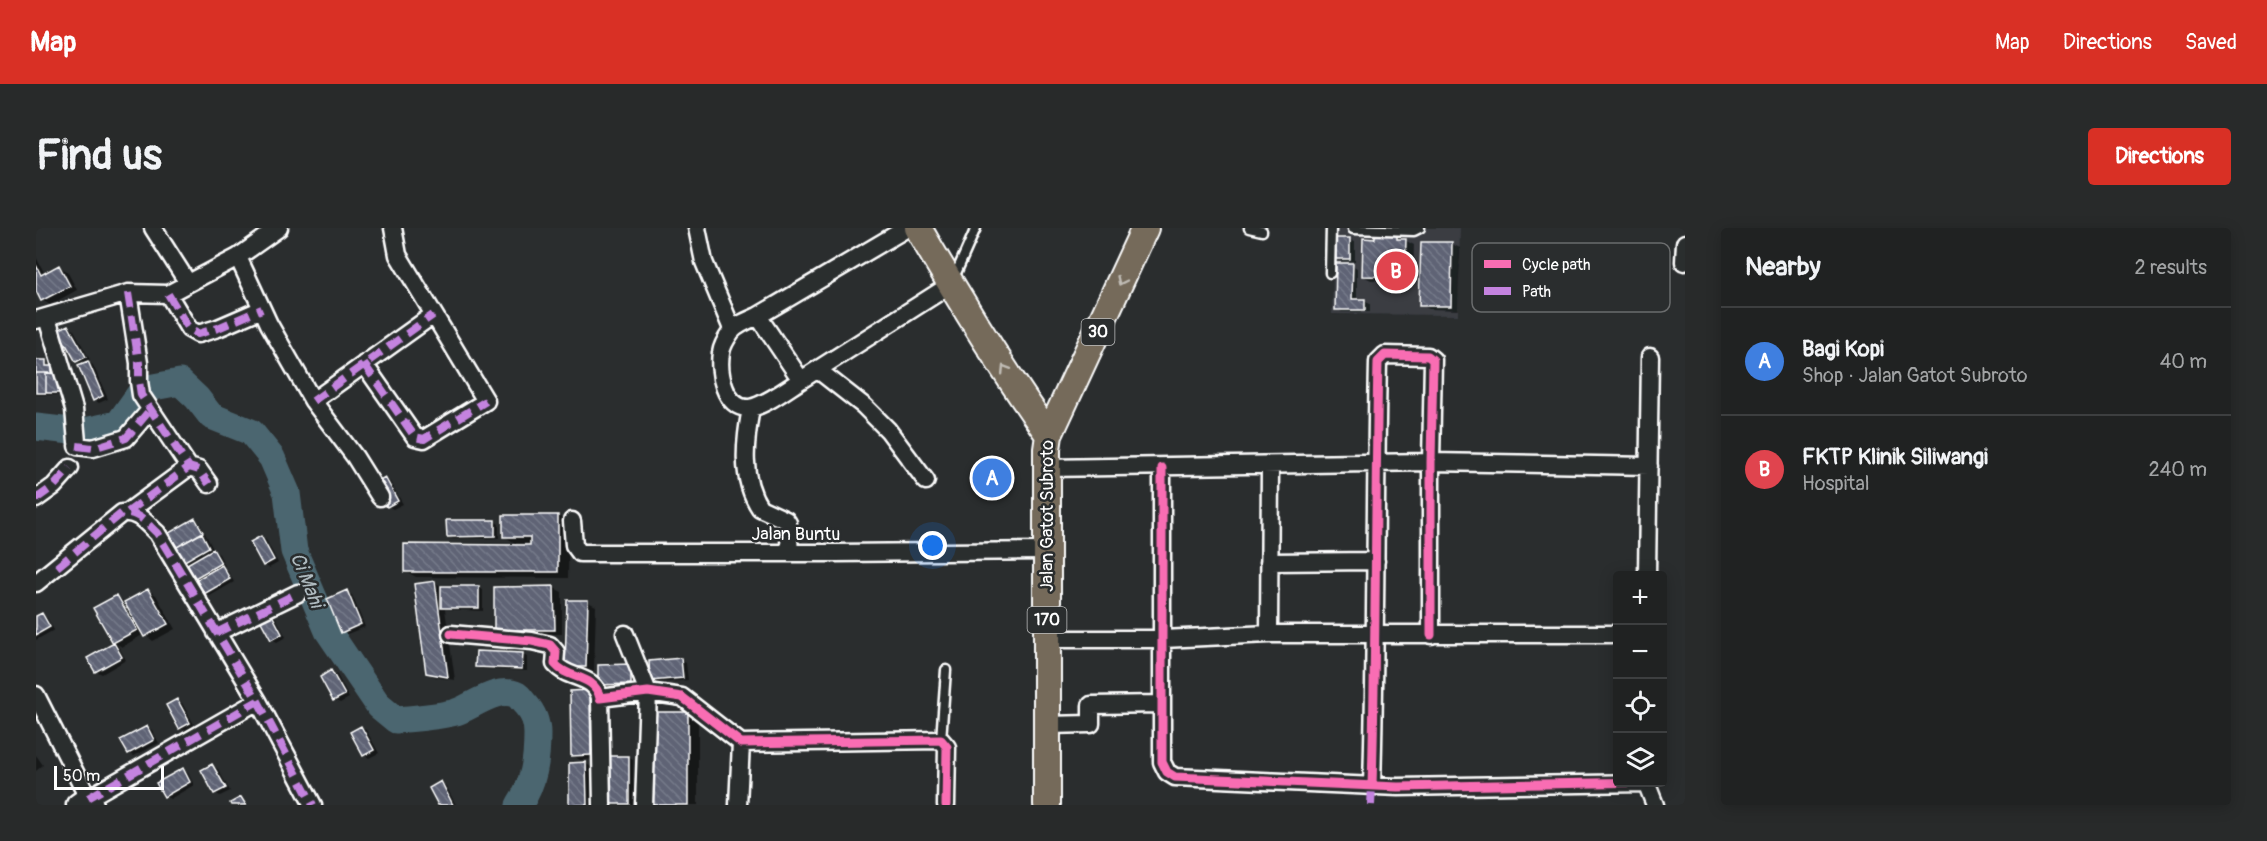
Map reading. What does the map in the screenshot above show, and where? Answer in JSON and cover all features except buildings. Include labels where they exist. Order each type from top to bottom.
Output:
[{"type":"main road","name":"Jalan Gatot Subroto","points":[[918,228],[950,285],[1022,398],[1049,435],[1047,468],[1047,805]]},
{"type":"main road","name":"30","points":[[1049,435],[1145,228]]},
{"type":"main road","points":[[1022,398],[1041,408],[1054,407],[1066,400]]},
{"type":"street","points":[[153,228],[188,283]]},
{"type":"street","points":[[148,407],[126,438],[93,448],[77,444],[74,409],[42,319],[128,293],[168,294],[238,257],[279,228]]},
{"type":"street","points":[[364,364],[415,437],[420,440],[486,401],[398,255],[393,228]]},
{"type":"street","points":[[697,228],[705,262],[732,329]]},
{"type":"street","points":[[907,228],[732,329],[723,343],[720,355],[724,388],[730,399],[747,408],[764,403],[950,285]]},
{"type":"street","points":[[1684,262],[1685,243]]},
{"type":"street","points":[[238,257],[262,309],[312,401],[355,457],[380,497]]},
{"type":"street","points":[[128,293],[140,363],[141,395],[189,467],[199,470],[208,484]]},
{"type":"street","points":[[168,294],[189,329],[198,334],[262,309]]},
{"type":"street","points":[[312,401],[433,315]]},
{"type":"street","points":[[758,316],[801,380]]},
{"type":"street","points":[[1372,786],[1376,635],[1378,362],[1384,355],[1428,356],[1433,360],[1431,635]]},
{"type":"street","points":[[1647,571],[1650,357]]},
{"type":"street","points":[[818,370],[864,406],[888,430],[926,481]]},
{"type":"street","points":[[751,408],[745,461],[748,483],[759,508],[786,519],[790,553]]},
{"type":"street","points":[[1047,468],[1431,462],[1649,466]]},
{"type":"street","points":[[1269,634],[1270,465]]},
{"type":"street","points":[[36,583],[122,513],[128,512],[189,467]]},
{"type":"street","points":[[36,499],[54,486],[70,468]]},
{"type":"street","points":[[1162,468],[1161,704],[1162,762],[1167,772],[1175,777],[1372,786],[1613,783]]},
{"type":"street","points":[[128,512],[143,519],[157,533],[258,701],[313,805]]},
{"type":"street","name":"Jalan Buntu","points":[[572,521],[574,545],[580,553],[1047,551]]},
{"type":"street","points":[[1269,562],[1376,561]]},
{"type":"street","points":[[216,633],[298,593]]},
{"type":"street","points":[[451,634],[532,641],[550,645],[556,652],[555,664],[559,669],[588,681],[599,692],[602,805]]},
{"type":"street","points":[[625,634],[648,692],[644,805]]},
{"type":"street","points":[[1047,639],[1163,639],[1269,634],[1613,634]]},
{"type":"street","points":[[600,699],[648,692],[682,697],[741,742],[940,740],[946,747],[946,805]]},
{"type":"street","points":[[36,695],[86,803],[258,701]]},
{"type":"street","points":[[1047,725],[1091,724],[1091,705],[1161,704]]},
{"type":"street","points":[[738,805],[741,742]]},
{"type":"street","points":[[1648,787],[1656,805]]},
{"type":"lane","points":[[950,285],[976,228]]},
{"type":"lane","points":[[1249,228],[1262,231]]},
{"type":"lane","points":[[1330,273],[1331,228]]},
{"type":"lane","points":[[1353,229],[1414,231],[1420,228]]},
{"type":"lane","points":[[940,740],[946,670]]},
{"type":"shaded area","points":[[1334,228],[1460,228],[1458,315],[1332,314]]},
{"type":"waterway","name":"Ci Mahi","points":[[36,427],[80,432],[118,424],[143,389],[180,382],[211,416],[251,432],[272,458],[287,493],[294,551],[328,631],[379,706],[396,720],[419,718],[456,712],[485,698],[510,693],[518,696],[529,708],[535,718],[536,753],[534,771],[519,805]]},
{"type":"marked path","points":[[128,293],[139,363],[141,395],[189,467],[199,470],[209,484]]},
{"type":"marked path","points":[[168,294],[189,329],[198,334],[262,309]]},
{"type":"marked path","points":[[313,401],[433,315]]},
{"type":"marked path","points":[[364,364],[415,437],[424,439],[486,401]]},
{"type":"marked path","points":[[77,446],[93,448],[126,438],[150,410]]},
{"type":"marked path","points":[[128,512],[189,467]]},
{"type":"marked path","points":[[36,499],[54,486],[70,468]]},
{"type":"marked path","points":[[57,567],[122,513],[137,516],[157,533],[258,701],[313,805]]},
{"type":"marked path","points":[[216,633],[298,593]]},
{"type":"marked path","points":[[88,798],[258,701]]},
{"type":"marked path","points":[[1371,805],[1372,786]]},
{"type":"cycle path","points":[[1372,786],[1378,362],[1385,355],[1428,356],[1433,360],[1431,635]]},
{"type":"cycle path","points":[[1162,468],[1162,762],[1167,772],[1175,777],[1398,787],[1613,783]]},
{"type":"cycle path","points":[[451,634],[532,641],[550,645],[556,652],[555,664],[567,673],[593,685],[600,698],[648,692],[682,697],[741,743],[941,740],[947,747],[946,805]]},
{"type":"place","name":"FKTP Klinik Siliwangi","points":[[1396,271]]},
{"type":"place","name":"Bagi Kopi","points":[[992,478]]}]
